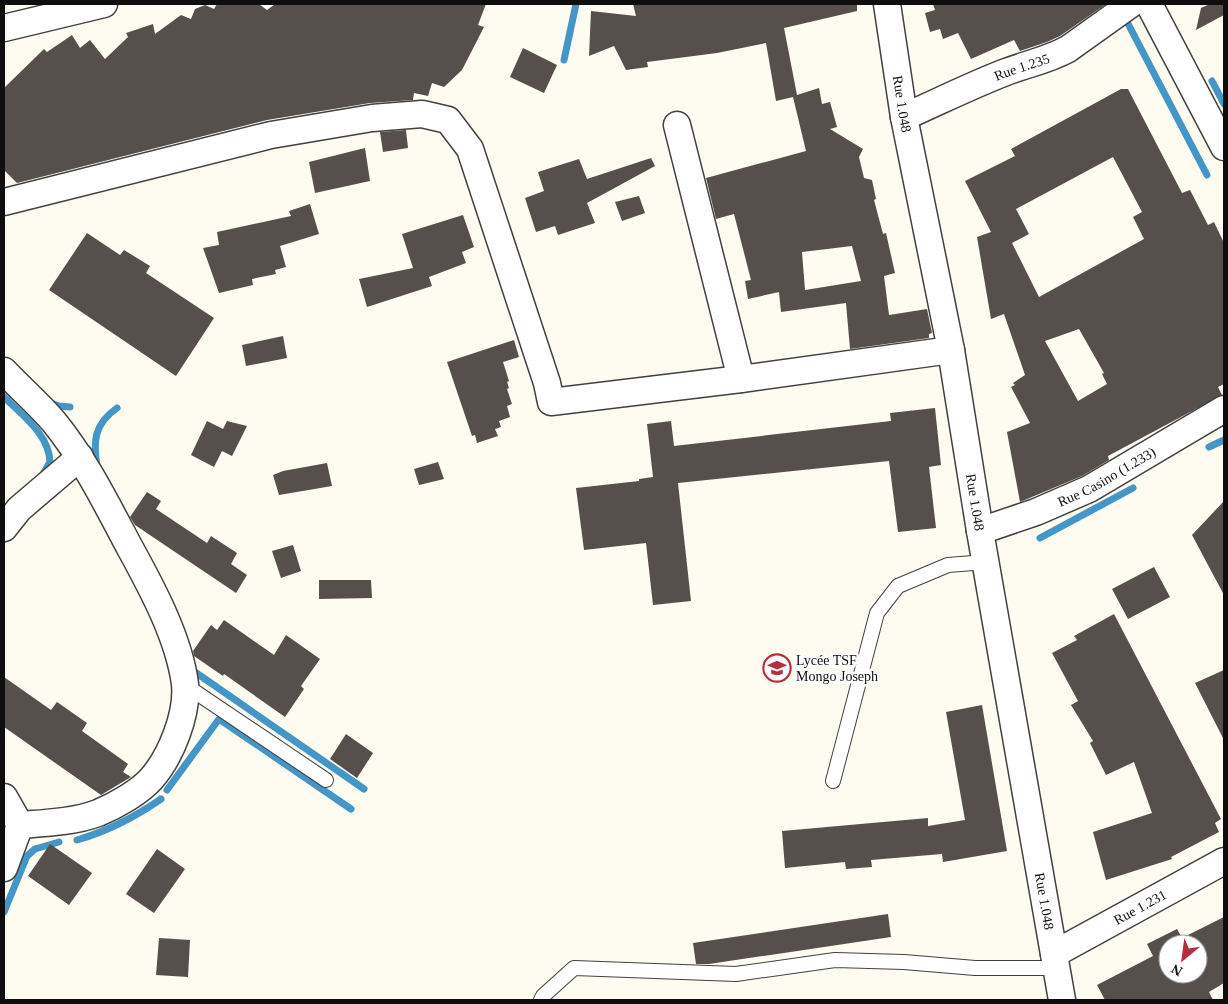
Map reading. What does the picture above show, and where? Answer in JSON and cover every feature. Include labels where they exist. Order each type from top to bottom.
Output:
[{"type":"street","points":[[4,28],[104,4]]},
{"type":"street","name":"Rue 1.048","points":[[887,4],[904,117],[951,350],[980,531],[1062,1000]]},
{"type":"street","name":"Rue 1.235","points":[[904,117],[1004,73],[1057,55],[1131,4]]},
{"type":"street","points":[[1149,4],[1224,147]]},
{"type":"street","points":[[4,202],[271,135],[372,118],[422,114],[448,120],[470,149],[547,383],[550,402],[741,379],[951,350]]},
{"type":"street","points":[[677,125],[741,379]]},
{"type":"street","points":[[4,371],[54,421],[80,457],[153,588],[180,663],[185,685],[179,728],[166,759],[151,780],[119,804],[97,813],[68,820],[20,825]]},
{"type":"street","name":"Rue Casino (1.233)","points":[[980,531],[1036,512],[1089,489],[1224,409]]},
{"type":"street","points":[[4,528],[19,509],[80,457]]},
{"type":"street","points":[[4,797],[20,825]]},
{"type":"street","points":[[4,868],[20,825]]},
{"type":"street","name":"Rue 1.231","points":[[1055,961],[1224,861]]},
{"type":"lane","points":[[833,781],[877,612],[898,586],[948,565],[986,562]]},
{"type":"lane","points":[[185,685],[326,780]]},
{"type":"lane","points":[[540,1000],[574,968],[736,974],[835,960],[904,962],[975,968],[1055,961]]},
{"type":"building","points":[[217,4],[259,4],[267,10],[275,4],[486,4],[478,25],[484,27],[462,70],[444,87],[432,83],[428,96],[414,93],[413,100],[370,103],[267,120],[17,183],[4,170],[4,88],[44,49],[47,52],[72,35],[80,48],[90,40],[105,59],[128,37],[126,33],[153,24],[155,34],[181,15],[191,19],[195,9],[205,5],[214,9]]},
{"type":"building","points":[[633,4],[857,4],[857,11],[784,28],[797,95],[819,88],[822,104],[830,102],[837,127],[830,129],[863,149],[859,157],[864,178],[872,180],[876,199],[874,200],[883,234],[886,233],[895,273],[884,276],[889,315],[927,309],[932,333],[929,334],[929,338],[850,349],[846,303],[781,312],[779,292],[748,299],[745,281],[751,280],[734,214],[716,219],[706,178],[806,151],[793,97],[776,101],[766,43],[717,53],[647,62],[648,67],[626,70],[614,46],[589,56],[591,11],[636,16]],"holes":[[[852,246],[861,281],[805,290],[802,252]]]},
{"type":"building","points":[[933,4],[1106,4],[1060,36],[1047,42],[1020,51],[1014,40],[971,59],[958,33],[943,39],[940,29],[930,32],[925,13],[935,10]]},
{"type":"building","points":[[1210,4],[1224,4],[1224,15],[1196,30],[1201,8]]},
{"type":"building","points":[[523,48],[557,65],[544,93],[510,77]]},
{"type":"building","points":[[1121,89],[1128,89],[1182,193],[1190,190],[1208,225],[1214,222],[1224,243],[1224,384],[1218,387],[1222,395],[1108,456],[1109,460],[1082,476],[1020,502],[1007,432],[1030,423],[1011,387],[1015,385],[1013,383],[1025,375],[1004,314],[991,319],[977,237],[991,232],[965,181],[1015,156],[1011,149]],"holes":[[[1113,157],[1142,212],[1133,217],[1144,239],[1039,297],[1012,243],[1029,234],[1016,209]],[[1079,329],[1104,373],[1102,374],[1107,384],[1078,401],[1045,341]]]},
{"type":"building","points":[[406,130],[408,148],[383,152],[380,132]]},
{"type":"building","points":[[365,148],[370,181],[315,193],[309,162]]},
{"type":"building","points":[[651,158],[655,166],[587,203],[595,223],[558,235],[555,226],[536,232],[525,198],[544,191],[538,172],[579,159],[587,179]]},
{"type":"building","points":[[639,196],[645,213],[622,221],[615,202]]},
{"type":"building","points":[[310,204],[319,234],[280,246],[286,267],[275,270],[276,274],[252,279],[253,285],[219,293],[203,248],[219,245],[217,232],[291,216],[289,211]]},
{"type":"building","points":[[463,215],[474,247],[462,252],[466,263],[429,277],[432,286],[367,307],[359,279],[413,268],[402,234]]},
{"type":"building","points":[[87,233],[120,255],[124,250],[150,266],[146,273],[214,318],[176,376],[49,290]]},
{"type":"building","points":[[283,336],[287,358],[246,366],[242,345]]},
{"type":"building","points":[[514,340],[519,357],[503,362],[509,381],[507,382],[509,388],[507,389],[512,404],[507,406],[510,417],[499,421],[501,427],[495,429],[498,436],[477,443],[475,435],[472,436],[447,362]]},
{"type":"building","points":[[935,408],[941,465],[929,467],[936,528],[898,532],[889,461],[678,483],[691,601],[653,605],[646,543],[584,550],[576,488],[639,481],[639,479],[653,477],[647,424],[671,421],[674,446],[891,421],[890,413]]},
{"type":"building","points":[[207,421],[223,429],[227,421],[247,426],[232,456],[222,451],[214,467],[191,455]]},
{"type":"building","points":[[438,462],[444,479],[419,485],[414,469]]},
{"type":"building","points":[[327,463],[332,486],[279,495],[273,475],[283,471]]},
{"type":"building","points":[[147,492],[161,501],[156,509],[207,543],[211,536],[237,553],[231,564],[247,575],[236,593],[135,525],[130,517]]},
{"type":"building","points":[[1224,501],[1224,595],[1192,535]]},
{"type":"building","points":[[293,545],[301,571],[281,578],[272,551]]},
{"type":"building","points":[[1154,567],[1170,597],[1128,619],[1112,589]]},
{"type":"building","points":[[319,580],[371,580],[372,598],[319,599]]},
{"type":"building","points":[[1114,614],[1221,819],[1215,823],[1219,832],[1171,857],[1172,859],[1106,880],[1093,832],[1152,813],[1134,762],[1106,775],[1090,743],[1093,741],[1071,705],[1078,701],[1052,653],[1077,640],[1074,636]]},
{"type":"building","points":[[224,620],[274,655],[286,635],[320,659],[301,686],[304,689],[285,717],[224,674],[223,676],[194,656],[193,651],[211,625],[217,630]]},
{"type":"building","points":[[1224,670],[1224,740],[1195,683]]},
{"type":"building","points":[[4,677],[51,710],[57,702],[87,723],[82,731],[128,764],[123,772],[131,777],[101,795],[4,727]]},
{"type":"building","points":[[982,705],[1007,851],[943,862],[942,854],[871,860],[872,867],[846,869],[845,862],[785,868],[782,831],[928,818],[928,826],[965,820],[946,712]]},
{"type":"building","points":[[346,734],[373,753],[357,778],[330,759]]},
{"type":"building","points":[[50,844],[92,873],[69,905],[28,876]]},
{"type":"building","points":[[157,849],[185,869],[154,913],[126,894]]},
{"type":"building","points":[[888,914],[891,937],[709,964],[696,964],[693,943]]},
{"type":"building","points":[[1224,917],[1224,983],[1209,992],[1213,1000],[1105,1000],[1097,985],[1153,956],[1147,944],[1158,938],[1158,984],[1208,984],[1208,934],[1190,934]]},
{"type":"building","points":[[1177,929],[1180,934],[1167,934]]},
{"type":"building","points":[[159,938],[190,940],[188,977],[156,975]]},
{"type":"waterway","points":[[564,60],[576,4]]},
{"type":"waterway","points":[[1124,16],[1207,175]]},
{"type":"waterway","points":[[1212,81],[1224,104]]},
{"type":"waterway","points":[[4,397],[26,418],[45,443],[50,462],[43,474]]},
{"type":"waterway","points":[[48,402],[70,407]]},
{"type":"waterway","points":[[97,467],[95,449],[97,434],[104,420],[117,408]]},
{"type":"waterway","points":[[1209,447],[1224,440]]},
{"type":"waterway","points":[[1040,538],[1133,488]]},
{"type":"waterway","points":[[191,668],[364,789]]},
{"type":"waterway","points":[[167,790],[219,719],[351,809]]},
{"type":"waterway","points":[[77,840],[121,823],[161,799]]},
{"type":"waterway","points":[[4,912],[27,856],[35,849],[59,842]]},
{"type":"place","name":"Lycée TSF Mongo Joseph","points":[[777,668]]}]
